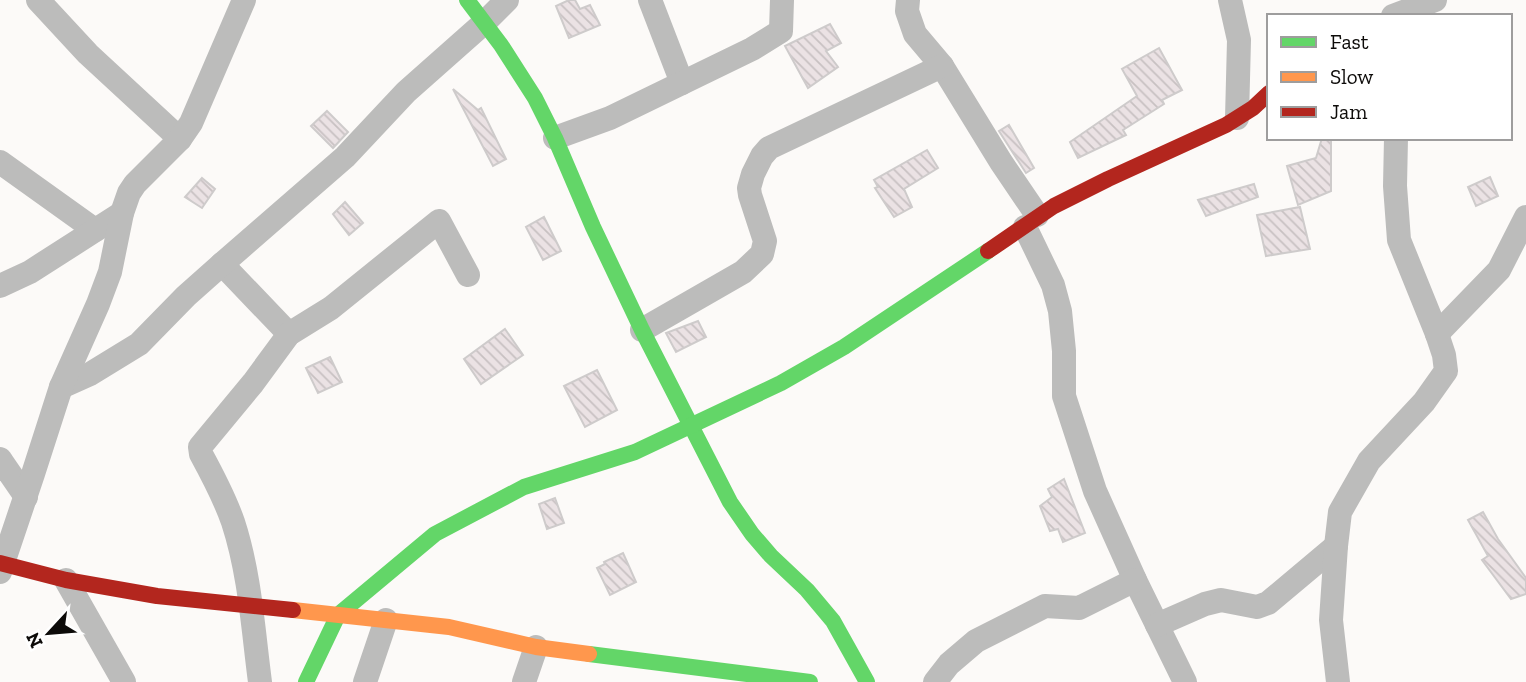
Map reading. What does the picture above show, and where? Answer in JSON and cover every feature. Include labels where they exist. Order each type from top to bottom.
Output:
[{"type":"street","points":[[38,0],[88,54],[180,139]]},
{"type":"street","points":[[244,0],[191,123],[180,139],[129,193],[122,213],[110,272],[61,387],[1,567],[157,596],[449,627],[536,647],[810,682]]},
{"type":"street","points":[[467,0],[485,22],[535,98],[642,330],[730,502],[771,556],[807,590],[833,621],[867,682]]},
{"type":"street","points":[[61,387],[90,374],[139,344],[186,296],[345,157],[406,92],[507,0]]},
{"type":"street","points":[[650,0],[682,83]]},
{"type":"street","points":[[555,138],[610,118],[752,48],[780,31],[782,0]]},
{"type":"street","points":[[908,0],[907,11],[915,34],[942,66],[1001,162],[1031,221],[1060,311],[1064,351],[1064,396],[1095,491],[1185,682]]},
{"type":"street","points":[[1230,0],[1239,40],[1237,118]]},
{"type":"street","points":[[1399,14],[1435,0]]},
{"type":"street","points":[[642,330],[743,272],[765,250],[765,241],[749,188],[752,174],[764,152],[942,66]]},
{"type":"street","points":[[306,682],[338,615],[435,534],[524,487],[635,452],[781,383],[844,347],[1031,221],[1088,189],[1219,128],[1254,107],[1267,95]]},
{"type":"street","points":[[1338,682],[1331,620],[1340,512],[1369,461],[1424,402],[1446,371],[1437,334],[1399,240],[1395,186],[1396,140]]},
{"type":"street","points":[[0,162],[95,230]]},
{"type":"street","points":[[0,286],[30,272],[122,213]]},
{"type":"street","points":[[1437,334],[1499,270],[1526,216]]},
{"type":"street","points":[[260,682],[242,551],[233,522],[200,447],[289,334],[331,308],[439,221],[468,275]]},
{"type":"street","points":[[222,264],[289,334]]},
{"type":"street","points":[[0,459],[26,497]]},
{"type":"street","points":[[1157,625],[1221,600],[1257,607],[1268,603],[1336,547]]},
{"type":"street","points":[[66,580],[112,678]]},
{"type":"street","points":[[935,682],[949,664],[976,641],[1045,606],[1079,608],[1135,580]]},
{"type":"street","points":[[365,682],[386,620]]},
{"type":"street","points":[[524,682],[536,647]]},
{"type":"building","points":[[575,0],[580,9],[590,5],[600,25],[569,38],[556,6]]},
{"type":"building","points":[[830,24],[841,43],[826,51],[838,67],[808,88],[785,46]]},
{"type":"building","points":[[1159,48],[1182,90],[1162,100],[1164,104],[1123,130],[1126,135],[1078,158],[1070,142],[1137,96],[1122,69]]},
{"type":"building","points":[[453,89],[478,110],[481,108],[506,159],[493,166]]},
{"type":"building","points":[[327,111],[348,132],[333,148],[311,126]]},
{"type":"building","points":[[1009,125],[1034,168],[1026,173],[999,131]]},
{"type":"building","points":[[1321,140],[1331,140],[1331,191],[1298,205],[1287,166],[1316,158]]},
{"type":"building","points":[[927,150],[938,168],[904,189],[912,207],[894,217],[875,188],[878,187],[874,180]]},
{"type":"building","points":[[1490,177],[1498,196],[1476,206],[1468,187]]},
{"type":"building","points":[[202,178],[215,189],[202,208],[185,197]]},
{"type":"building","points":[[1254,184],[1258,197],[1206,216],[1198,200]]},
{"type":"building","points":[[345,202],[363,223],[349,235],[333,214]]},
{"type":"building","points":[[1300,207],[1310,249],[1266,256],[1257,215]]},
{"type":"building","points":[[544,217],[561,251],[543,260],[526,227]]},
{"type":"building","points":[[698,321],[706,337],[676,352],[666,333]]},
{"type":"building","points":[[505,329],[523,355],[481,384],[464,359]]},
{"type":"building","points":[[330,357],[342,382],[318,393],[306,368]]},
{"type":"building","points":[[597,370],[617,410],[585,427],[564,386]]},
{"type":"building","points":[[1064,479],[1085,533],[1063,542],[1058,529],[1050,531],[1040,506],[1052,497],[1048,489]]},
{"type":"building","points":[[555,498],[564,523],[547,529],[539,504]]},
{"type":"building","points":[[1483,512],[1498,539],[1526,578],[1526,594],[1511,599],[1482,560],[1488,556],[1468,520]]},
{"type":"building","points":[[623,553],[636,582],[610,595],[597,568]]},
{"type":"traffic: fast","points":[[467,0],[501,45],[535,98],[642,330],[730,502],[771,556],[807,590],[833,621],[867,682]]},
{"type":"traffic: fast","points":[[306,682],[338,615],[435,534],[524,487],[635,452],[781,383],[844,347],[988,251]]},
{"type":"traffic: fast","points":[[589,654],[810,682]]},
{"type":"traffic: slow","points":[[293,610],[449,627],[536,647],[589,654]]},
{"type":"traffic: jam","points":[[988,251],[1054,206],[1226,125],[1253,108],[1267,95]]},
{"type":"traffic: jam","points":[[0,563],[66,580],[157,596],[293,610]]}]
